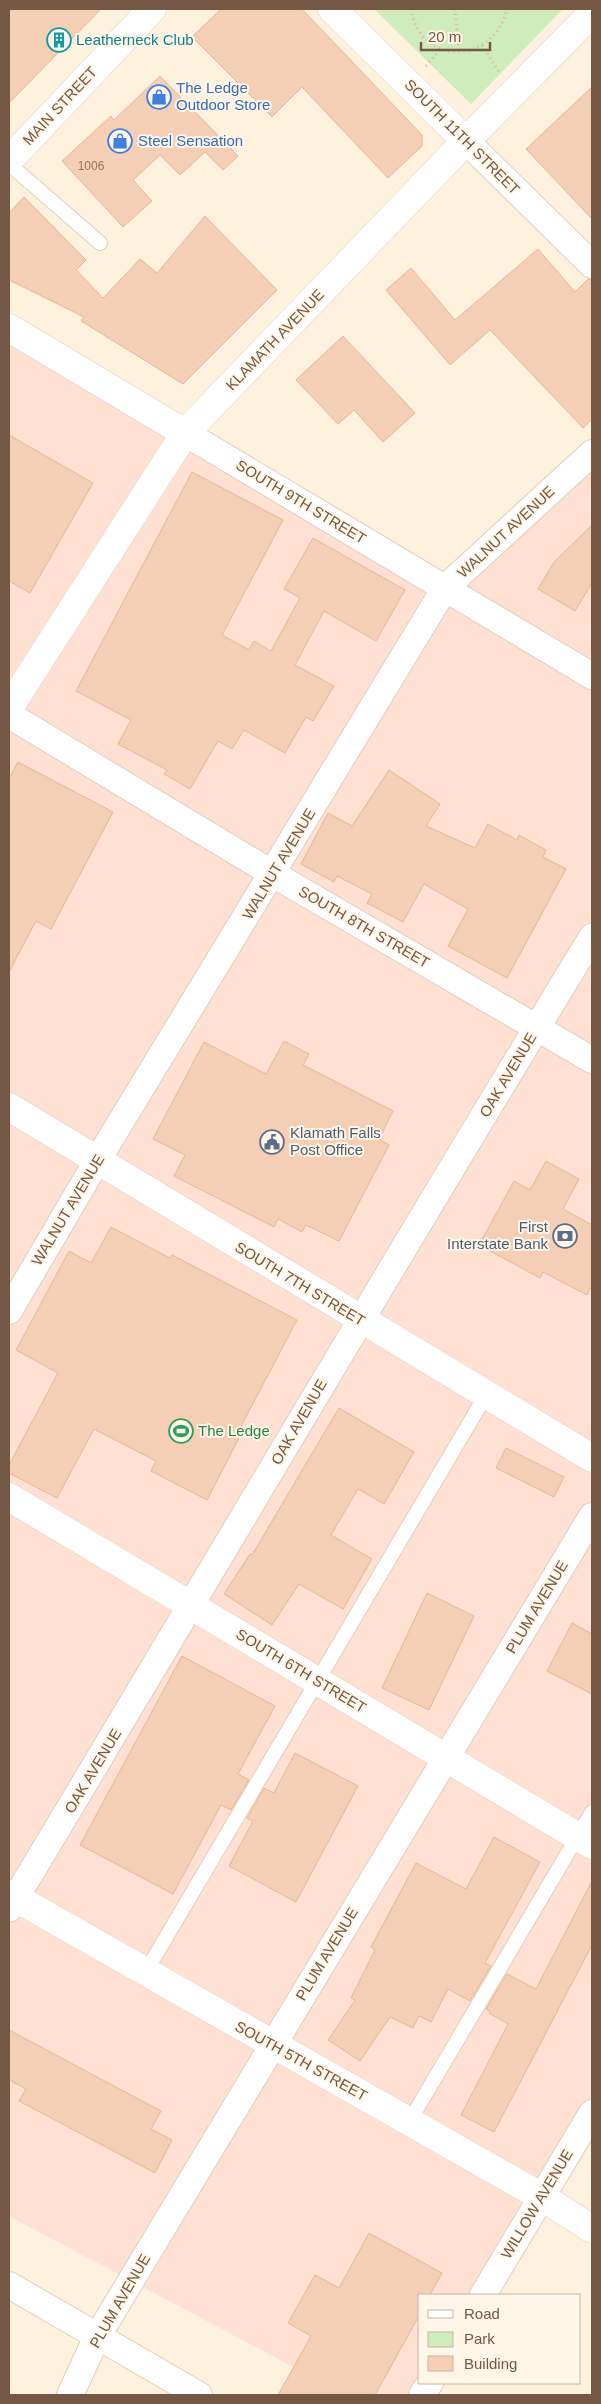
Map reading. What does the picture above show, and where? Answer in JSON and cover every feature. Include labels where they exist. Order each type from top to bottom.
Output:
[{"type":"main road","name":"MAIN STREET","points":[[9,162],[152,9]]},
{"type":"main road","name":"SOUTH 11TH STREET","points":[[332,9],[466,141]]},
{"type":"main road","name":"KLAMATH AVENUE","points":[[9,708],[185,433],[592,13]]},
{"type":"main road","name":"SOUTH 9TH STREET","points":[[9,328],[185,433]]},
{"type":"main road","name":"SOUTH 7TH STREET","points":[[9,1107],[592,1458]]},
{"type":"main road","name":"SOUTH 6TH STREET","points":[[9,1497],[585,1841]]},
{"type":"main road","name":"SOUTH 5TH STREET","points":[[11,1901],[145,1973],[542,2197],[592,2229]]},
{"type":"street","name":"SOUTH 11TH STREET","points":[[466,141],[592,265]]},
{"type":"street","name":"SOUTH 9TH STREET","points":[[185,433],[592,676]]},
{"type":"street","name":"WALNUT AVENUE","points":[[9,1311],[97,1161],[274,874],[445,588],[592,453]]},
{"type":"street","name":"SOUTH 8TH STREET","points":[[9,715],[274,874],[592,1060]]},
{"type":"street","name":"OAK AVENUE","points":[[11,1901],[191,1606],[360,1320],[592,937]]},
{"type":"street","name":"PLUM AVENUE","points":[[70,2395],[96,2337],[592,1516]]},
{"type":"street","name":"WILLOW AVENUE","points":[[484,2294],[592,2113]]},
{"type":"street","points":[[9,2284],[96,2337],[199,2395]]},
{"type":"street","points":[[422,2395],[429,2384]]},
{"type":"lane","points":[[9,162],[100,243]]},
{"type":"lane","points":[[145,1973],[486,1394]]},
{"type":"lane","points":[[409,2122],[585,1841],[592,1812]]},
{"type":"path","points":[[411,9],[415,23],[421,33],[441,48],[459,51],[482,45],[498,32],[507,9]]},
{"type":"path","points":[[455,9],[459,51]]},
{"type":"path","points":[[482,45],[500,74]]},
{"type":"path","points":[[426,66],[441,48]]},
{"type":"shaded area","points":[[9,329],[445,588],[592,453],[592,2110],[483,2294],[418,2294],[418,2384],[420,2384],[422,2395],[346,2395],[9,2216]]},
{"type":"green space","points":[[374,9],[563,9],[471,104]]},
{"type":"building","points":[[9,9],[101,9],[9,103]]},
{"type":"building","points":[[221,9],[302,9],[422,135],[422,146],[388,178],[302,87],[272,117],[192,37]]},
{"type":"building","points":[[160,76],[238,156],[223,170],[205,152],[180,175],[160,155],[133,180],[152,201],[123,227],[62,161],[111,116],[114,120]]},
{"type":"building","points":[[592,87],[592,219],[526,149]]},
{"type":"building","points":[[24,197],[86,260],[76,270],[103,298],[140,259],[157,273],[205,216],[277,290],[183,384],[81,321],[84,317],[9,280],[9,213]]},
{"type":"building","points":[[538,249],[575,292],[588,279],[592,280],[592,419],[583,428],[490,330],[450,365],[386,290],[411,268],[455,320]]},
{"type":"building","points":[[343,336],[415,413],[383,442],[354,410],[338,424],[296,380]]},
{"type":"building","points":[[9,435],[93,483],[30,593],[9,581]]},
{"type":"building","points":[[192,472],[283,520],[222,635],[249,650],[254,641],[271,651],[300,598],[284,589],[313,538],[405,590],[376,641],[324,611],[295,665],[334,686],[313,721],[306,717],[285,753],[244,730],[232,749],[218,741],[190,789],[164,774],[167,770],[118,744],[131,720],[76,691]]},
{"type":"building","points":[[592,525],[592,583],[575,611],[538,589],[554,562]]},
{"type":"building","points":[[18,762],[113,812],[51,929],[36,921],[9,972],[9,779]]},
{"type":"building","points":[[389,770],[440,804],[426,826],[475,848],[488,824],[517,840],[519,835],[546,850],[543,857],[566,869],[507,978],[448,946],[468,909],[424,884],[403,922],[367,903],[372,894],[337,876],[334,882],[301,864],[328,813],[352,826]]},
{"type":"building","name":"Klamath Falls Post Office","points":[[284,1041],[309,1054],[303,1065],[393,1111],[379,1139],[389,1145],[339,1241],[306,1225],[302,1232],[278,1219],[274,1227],[174,1176],[185,1155],[153,1139],[204,1042],[266,1074]]},
{"type":"building","points":[[546,1161],[579,1179],[563,1209],[592,1225],[592,1285],[587,1295],[543,1272],[540,1278],[479,1245],[514,1181],[530,1190]]},
{"type":"building","points":[[111,1227],[170,1258],[172,1255],[297,1320],[238,1432],[241,1434],[207,1500],[151,1471],[156,1461],[94,1429],[57,1498],[9,1473],[9,1465],[58,1373],[16,1350],[69,1251],[91,1263]]},
{"type":"building","points":[[339,1408],[414,1452],[384,1504],[358,1489],[331,1535],[372,1559],[343,1609],[299,1584],[272,1625],[224,1594],[250,1554],[252,1555]]},
{"type":"building","points":[[506,1448],[564,1477],[554,1497],[496,1468]]},
{"type":"building","points":[[427,1593],[474,1616],[429,1710],[382,1688]]},
{"type":"building","points":[[572,1623],[592,1634],[592,1694],[547,1671]]},
{"type":"building","points":[[182,1656],[275,1706],[238,1774],[249,1780],[231,1810],[221,1805],[173,1894],[80,1845]]},
{"type":"building","points":[[295,1753],[358,1786],[296,1902],[229,1866],[253,1821],[247,1818],[264,1788],[274,1793]]},
{"type":"building","points":[[494,1837],[540,1862],[485,1963],[491,1966],[470,2001],[448,1989],[431,2022],[419,2016],[413,2028],[390,2017],[360,2061],[328,2040],[355,2000],[351,1998],[375,1950],[371,1947],[416,1863],[466,1889]]},
{"type":"building","points":[[592,1881],[592,1945],[494,2132],[461,2115],[508,2024],[489,2013],[490,2011],[486,2009],[507,1974],[536,1989]]},
{"type":"building","points":[[9,2030],[161,2111],[151,2129],[172,2140],[155,2173],[19,2101],[26,2089],[9,2080]]},
{"type":"building","points":[[369,2233],[442,2273],[431,2294],[418,2294],[418,2318],[375,2395],[278,2395],[311,2336],[288,2323],[315,2275],[339,2288]]},
{"type":"place","name":"Leatherneck Club","points":[[59,40]]},
{"type":"place","name":"The Ledge Outdoor Store","points":[[159,97]]},
{"type":"place","name":"Steel Sensation","points":[[120,141]]},
{"type":"place","name":"Klamath Falls Post Office","points":[[272,1142]]},
{"type":"place","name":"First Interstate Bank","points":[[565,1236]]},
{"type":"place","name":"The Ledge","points":[[181,1431]]}]
